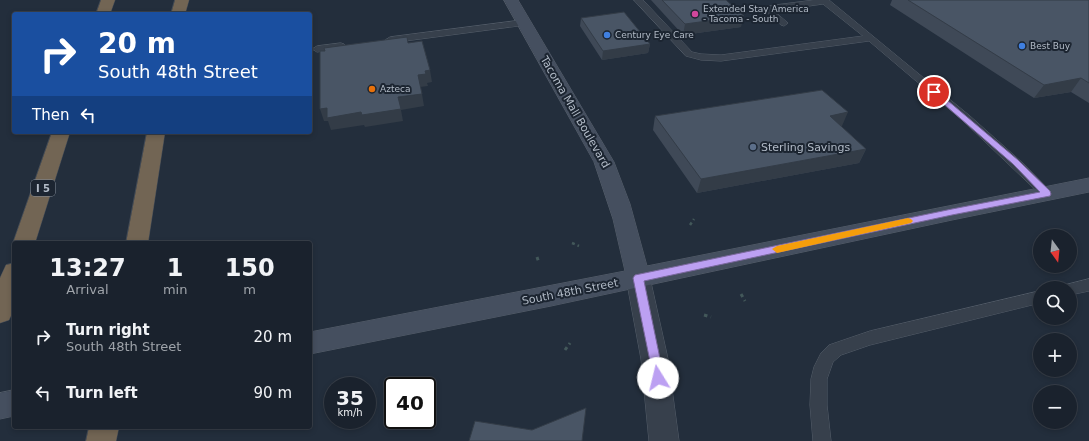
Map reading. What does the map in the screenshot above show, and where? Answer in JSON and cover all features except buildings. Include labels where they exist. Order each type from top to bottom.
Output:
[{"type":"highway","points":[[104,12],[108,0]]},
{"type":"highway","points":[[178,12],[181,0]]},
{"type":"highway","name":"I 5","points":[[25,241],[60,134]]},
{"type":"highway","points":[[137,241],[156,134]]},
{"type":"highway","points":[[0,313],[12,278]]},
{"type":"highway","points":[[101,441],[104,429]]},
{"type":"main road","name":"Tacoma Mall Boulevard","points":[[511,0],[604,162],[614,184],[629,236],[638,278]]},
{"type":"main road","name":"South 48th Street","points":[[312,343],[638,278],[952,212],[1089,185]]},
{"type":"main road","points":[[0,406],[12,403]]},
{"type":"street","name":"Tacoma Mall Boulevard","points":[[638,278],[656,365],[663,415],[664,441]]},
{"type":"lane","points":[[638,0],[689,54],[701,58],[721,58],[870,38]]},
{"type":"lane","points":[[784,23],[766,9],[825,1],[1016,162],[1047,194]]},
{"type":"lane","points":[[378,41],[523,23]]},
{"type":"lane","points":[[317,49],[348,45]]},
{"type":"lane","points":[[1077,288],[1089,285]]},
{"type":"lane","points":[[822,441],[818,395],[819,377],[826,359],[834,350],[870,338],[1033,299]]},
{"type":"path","points":[[690,225],[694,219]]},
{"type":"path","points":[[572,243],[579,246]]},
{"type":"path","points":[[537,257],[539,262]]},
{"type":"path","points":[[741,294],[745,301]]},
{"type":"path","points":[[704,315],[711,317]]},
{"type":"path","points":[[565,350],[570,343]]},
{"type":"slow traffic","points":[[777,249],[908,221]]},
{"type":"place","name":"Extended Stay America - Tacoma - South","points":[[695,14]]},
{"type":"place","name":"Century Eye Care","points":[[607,35]]},
{"type":"place","name":"Best Buy","points":[[1022,46]]},
{"type":"place","name":"Azteca","points":[[372,89]]},
{"type":"place","name":"Sterling Savings","points":[[753,147]]},
{"type":"route","points":[[658,378],[638,278],[952,212],[1047,194],[1016,162],[934,92]]}]
